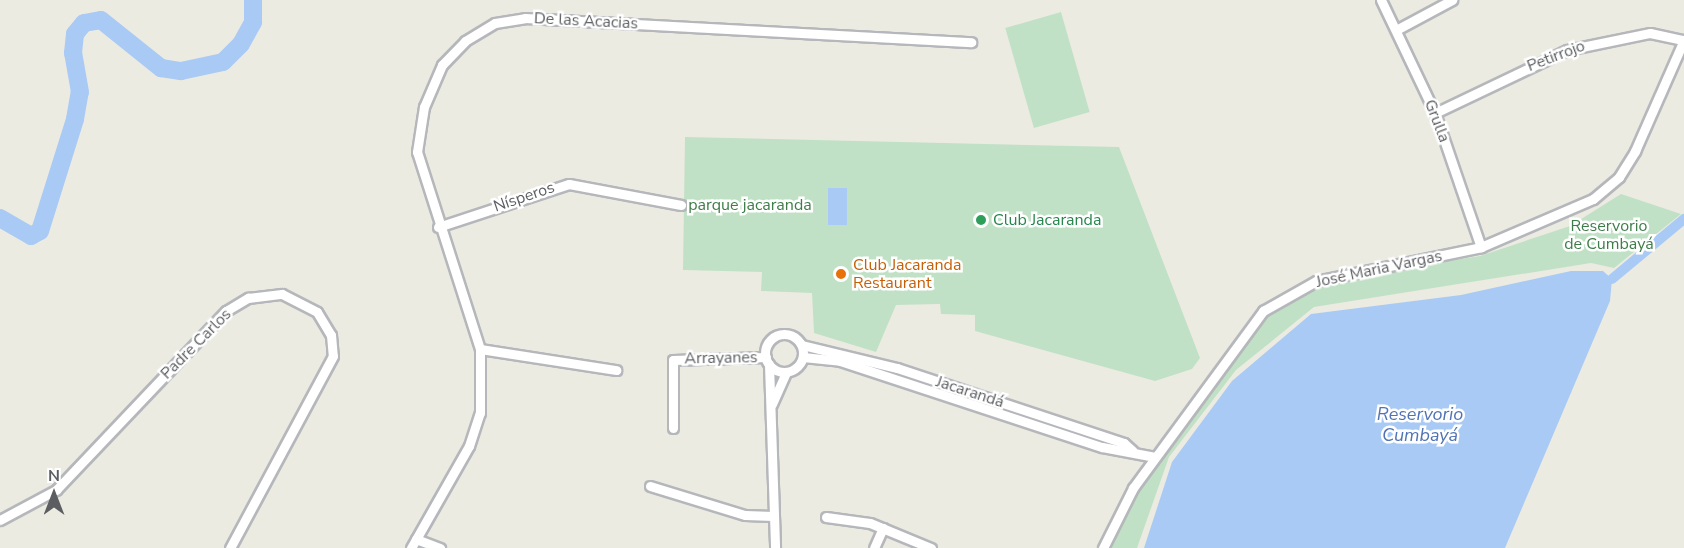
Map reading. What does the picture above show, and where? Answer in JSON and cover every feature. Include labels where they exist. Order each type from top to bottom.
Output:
[{"type":"street","name":"Grulla","points":[[1381,0],[1436,113],[1481,247]]},
{"type":"street","points":[[1396,30],[1452,0]]},
{"type":"street","name":"De las Acacias","points":[[413,544],[476,430],[480,349],[438,227],[417,152],[424,107],[442,65],[465,41],[495,23],[525,18],[971,42]]},
{"type":"street","name":"Petirrojo","points":[[1436,113],[1566,50],[1650,33],[1684,40]]},
{"type":"street","name":"José Maria Vargas","points":[[1103,548],[1155,457],[1263,311],[1316,280],[1481,247],[1564,215],[1619,177],[1684,40]]},
{"type":"street","name":"Nísperos","points":[[438,227],[562,184],[681,205]]},
{"type":"street","name":"Padre Carlos","points":[[0,520],[56,490],[226,311],[248,298],[282,294],[317,312],[331,335],[333,356],[230,548]]},
{"type":"street","points":[[769,409],[786,372],[803,357],[802,345],[781,334],[768,343],[769,409],[775,548]]},
{"type":"street","name":"Jacarandá","points":[[802,345],[897,368],[1155,457]]},
{"type":"street","points":[[480,349],[616,370]]},
{"type":"street","name":"Jacarandá","points":[[803,357],[840,361],[1102,447],[1133,451]]},
{"type":"street","name":"Arrayanes","points":[[673,428],[673,360],[768,361]]},
{"type":"street","points":[[768,361],[786,372]]},
{"type":"street","points":[[1002,414],[1006,404]]},
{"type":"street","points":[[650,486],[745,515],[773,516]]},
{"type":"street","points":[[826,517],[883,528],[931,548]]},
{"type":"street","points":[[874,548],[883,528]]},
{"type":"street","points":[[413,544],[440,548]]},
{"type":"green space","points":[[1061,12],[1090,112],[1034,128],[1005,28]]},
{"type":"green space","name":"Club Jacaranda","points":[[685,137],[1119,147],[1200,358],[1192,369],[1155,381],[975,331],[975,315],[941,314],[940,304],[896,305],[876,352],[814,333],[812,293],[761,291],[762,272],[683,270]]},
{"type":"green space","name":"Reservorio de Cumbayá","points":[[1621,194],[1681,214],[1614,268],[1591,263],[1314,307],[1236,370],[1169,457],[1137,548],[1097,548],[1173,427],[1269,311],[1320,281],[1480,256],[1570,226]]},
{"type":"water","points":[[828,188],[847,188],[847,225],[828,225]]},
{"type":"water","name":"Reservorio Cumbayá","points":[[1571,271],[1603,271],[1612,279],[1610,301],[1505,548],[1144,548],[1172,462],[1232,381],[1311,314],[1461,295]]},
{"type":"waterway","points":[[0,218],[31,236],[40,231],[75,119],[80,92],[73,53],[75,34],[84,23],[101,20],[161,68],[181,71],[223,62],[241,44],[253,22],[253,0]]},
{"type":"waterway","points":[[1612,279],[1684,219]]},
{"type":"place","name":"Club Jacaranda","points":[[981,220]]},
{"type":"place","name":"Club Jacaranda Restaurant","points":[[841,274]]},
{"type":"park label","name":"parque jacaranda","points":[[750,205]]}]
